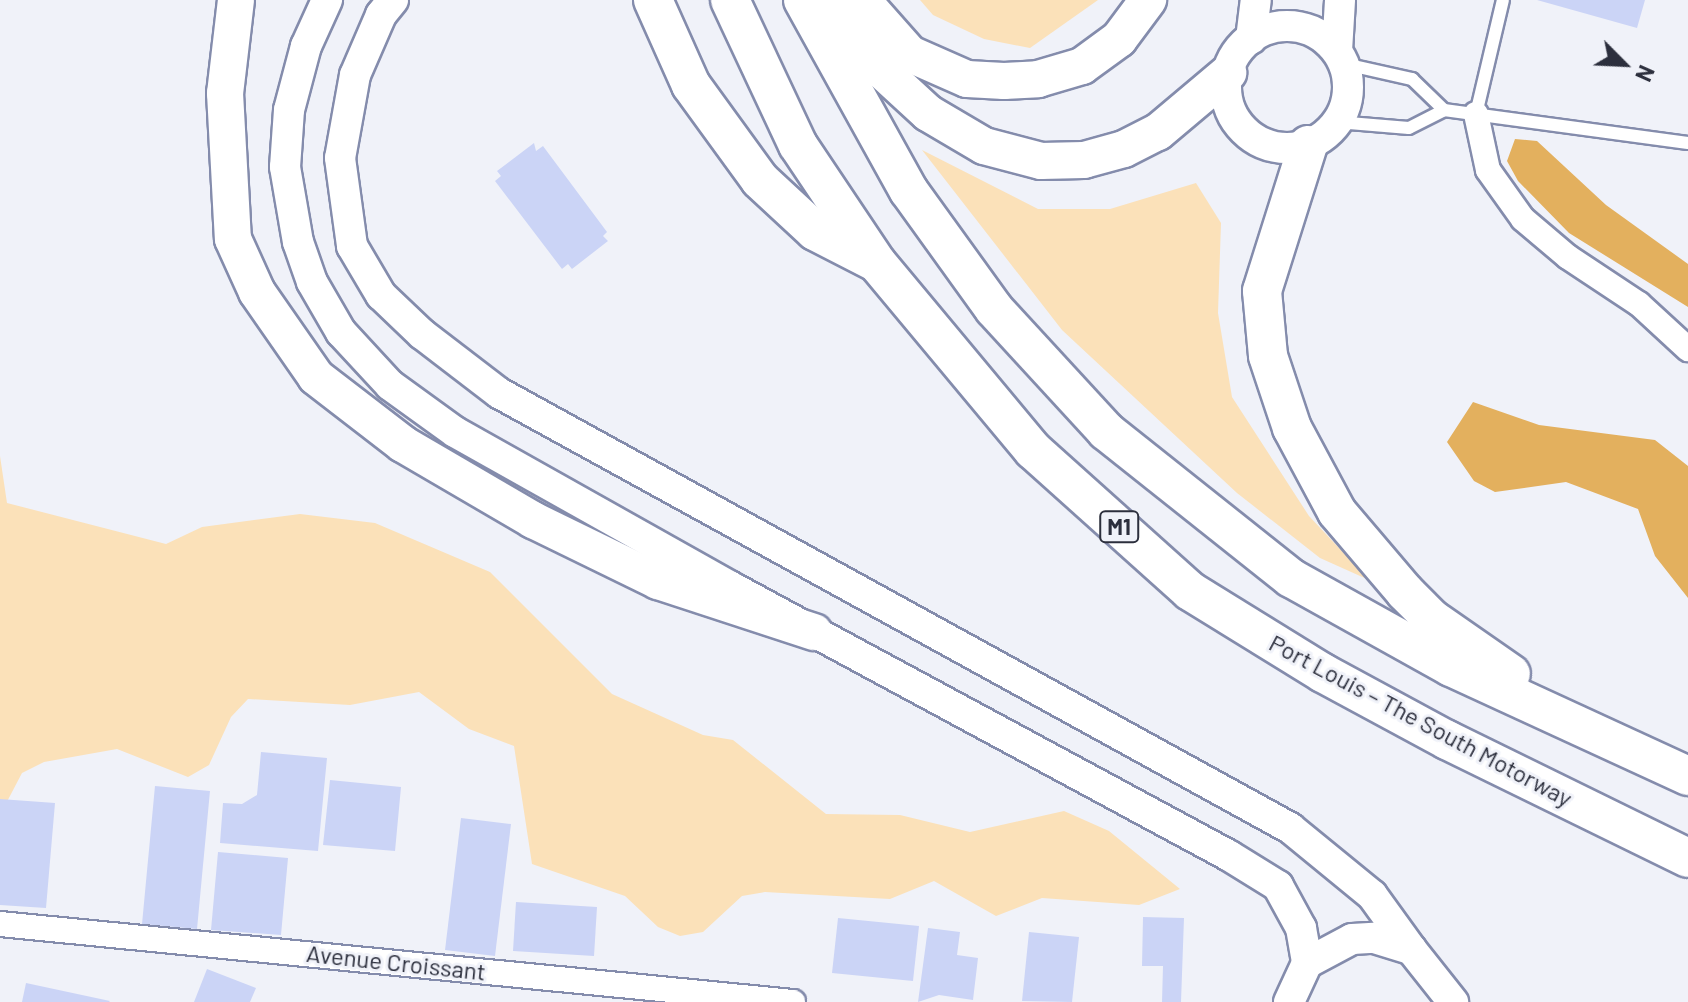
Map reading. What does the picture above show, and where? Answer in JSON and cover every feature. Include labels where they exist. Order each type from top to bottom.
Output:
[{"type":"highway","points":[[653,0],[691,85],[760,180],[815,231],[877,263]]},
{"type":"highway","name":"Port Louis – The South Motorway","points":[[730,0],[798,145],[877,263],[1033,450],[1190,591],[1323,673],[1447,740],[1688,858]]},
{"type":"highway","points":[[803,0],[909,191],[994,309],[1106,431],[1291,578],[1451,667],[1688,774]]},
{"type":"highway","points":[[1308,145],[1262,291],[1268,356],[1279,390],[1292,428],[1337,512],[1405,592],[1462,642],[1688,774]]},
{"type":"main road","points":[[236,0],[225,93],[233,239],[257,292],[316,377],[403,444],[533,520],[658,581],[814,632]]},
{"type":"main road","points":[[835,0],[878,67],[928,113],[984,146],[1041,161],[1084,160],[1124,149],[1158,132],[1228,73]]},
{"type":"main road","points":[[862,0],[910,54],[967,79],[1004,81],[1038,79],[1082,66],[1119,39],[1148,0]]},
{"type":"street","points":[[327,0],[306,46],[293,97],[285,167],[303,255],[341,332],[390,385],[455,432],[814,632],[1228,855],[1278,886],[1301,928],[1307,963],[1289,1002]]},
{"type":"street","points":[[393,0],[381,15],[355,75],[340,158],[352,246],[381,295],[499,393],[1290,828],[1372,895],[1453,1002]]},
{"type":"street","points":[[1256,0],[1251,39],[1228,73],[1228,100],[1239,125],[1271,146],[1308,145],[1337,122],[1349,84],[1341,58],[1340,0]]},
{"type":"street","points":[[1251,39],[1277,27],[1298,26],[1317,33],[1341,58]]},
{"type":"street","points":[[1476,114],[1488,170],[1523,219],[1568,257],[1639,304],[1688,349]]},
{"type":"street","name":"Avenue Croissant","points":[[0,924],[793,1002]]},
{"type":"street","points":[[1307,963],[1352,939],[1374,938],[1411,949]]},
{"type":"lane","points":[[1476,114],[1503,0]]},
{"type":"lane","points":[[1341,58],[1412,79],[1444,110]]},
{"type":"lane","points":[[1337,122],[1409,128],[1444,110],[1688,143]]},
{"type":"shaded area","points":[[920,0],[1098,0],[1030,48],[984,39],[933,15]]},
{"type":"shaded area","points":[[1515,139],[1537,141],[1606,205],[1688,264],[1688,307],[1569,233],[1518,181],[1507,161]]},
{"type":"shaded area","points":[[922,150],[1038,209],[1110,209],[1196,183],[1221,223],[1218,313],[1232,397],[1309,516],[1369,580],[1320,558],[1237,493],[1062,330]]},
{"type":"shaded area","points":[[1473,402],[1539,425],[1655,440],[1688,466],[1688,598],[1655,556],[1638,509],[1566,482],[1495,492],[1474,481],[1447,442]]},
{"type":"shaded area","points":[[0,456],[7,503],[166,544],[202,527],[300,514],[375,523],[490,572],[612,694],[703,735],[733,740],[826,814],[900,815],[970,832],[1064,811],[1109,831],[1180,889],[1139,905],[1042,898],[996,916],[934,881],[890,899],[765,892],[742,896],[703,932],[680,936],[658,927],[625,896],[532,864],[514,746],[469,729],[419,692],[350,705],[248,699],[231,717],[209,765],[188,777],[117,749],[44,762],[22,773],[0,815]]},
{"type":"building","points":[[1537,0],[1645,0],[1637,28]]},
{"type":"building","points":[[534,143],[536,151],[543,146],[607,232],[603,236],[608,241],[572,269],[568,264],[562,269],[495,181],[501,176],[497,171]]},
{"type":"building","points":[[261,752],[327,758],[318,851],[220,843],[223,803],[242,804],[257,795]]},
{"type":"building","points":[[330,780],[401,787],[395,851],[323,845]]},
{"type":"building","points":[[155,786],[210,791],[197,929],[142,924]]},
{"type":"building","points":[[0,799],[55,803],[46,908],[0,905]]},
{"type":"building","points":[[461,818],[511,824],[495,956],[445,950]]},
{"type":"building","points":[[218,852],[288,858],[281,935],[211,930]]},
{"type":"building","points":[[516,902],[597,907],[594,956],[513,951]]},
{"type":"building","points":[[1143,917],[1184,918],[1181,1002],[1162,1002],[1163,966],[1142,966]]},
{"type":"building","points":[[838,918],[919,926],[913,981],[832,973]]},
{"type":"building","points":[[928,928],[960,932],[957,955],[978,958],[973,1000],[939,995],[918,1002]]},
{"type":"building","points":[[1029,932],[1079,937],[1072,1002],[1022,1001]]},
{"type":"building","points":[[207,969],[256,988],[250,1002],[194,1002]]},
{"type":"building","points":[[26,983],[110,1001],[22,1002]]}]
